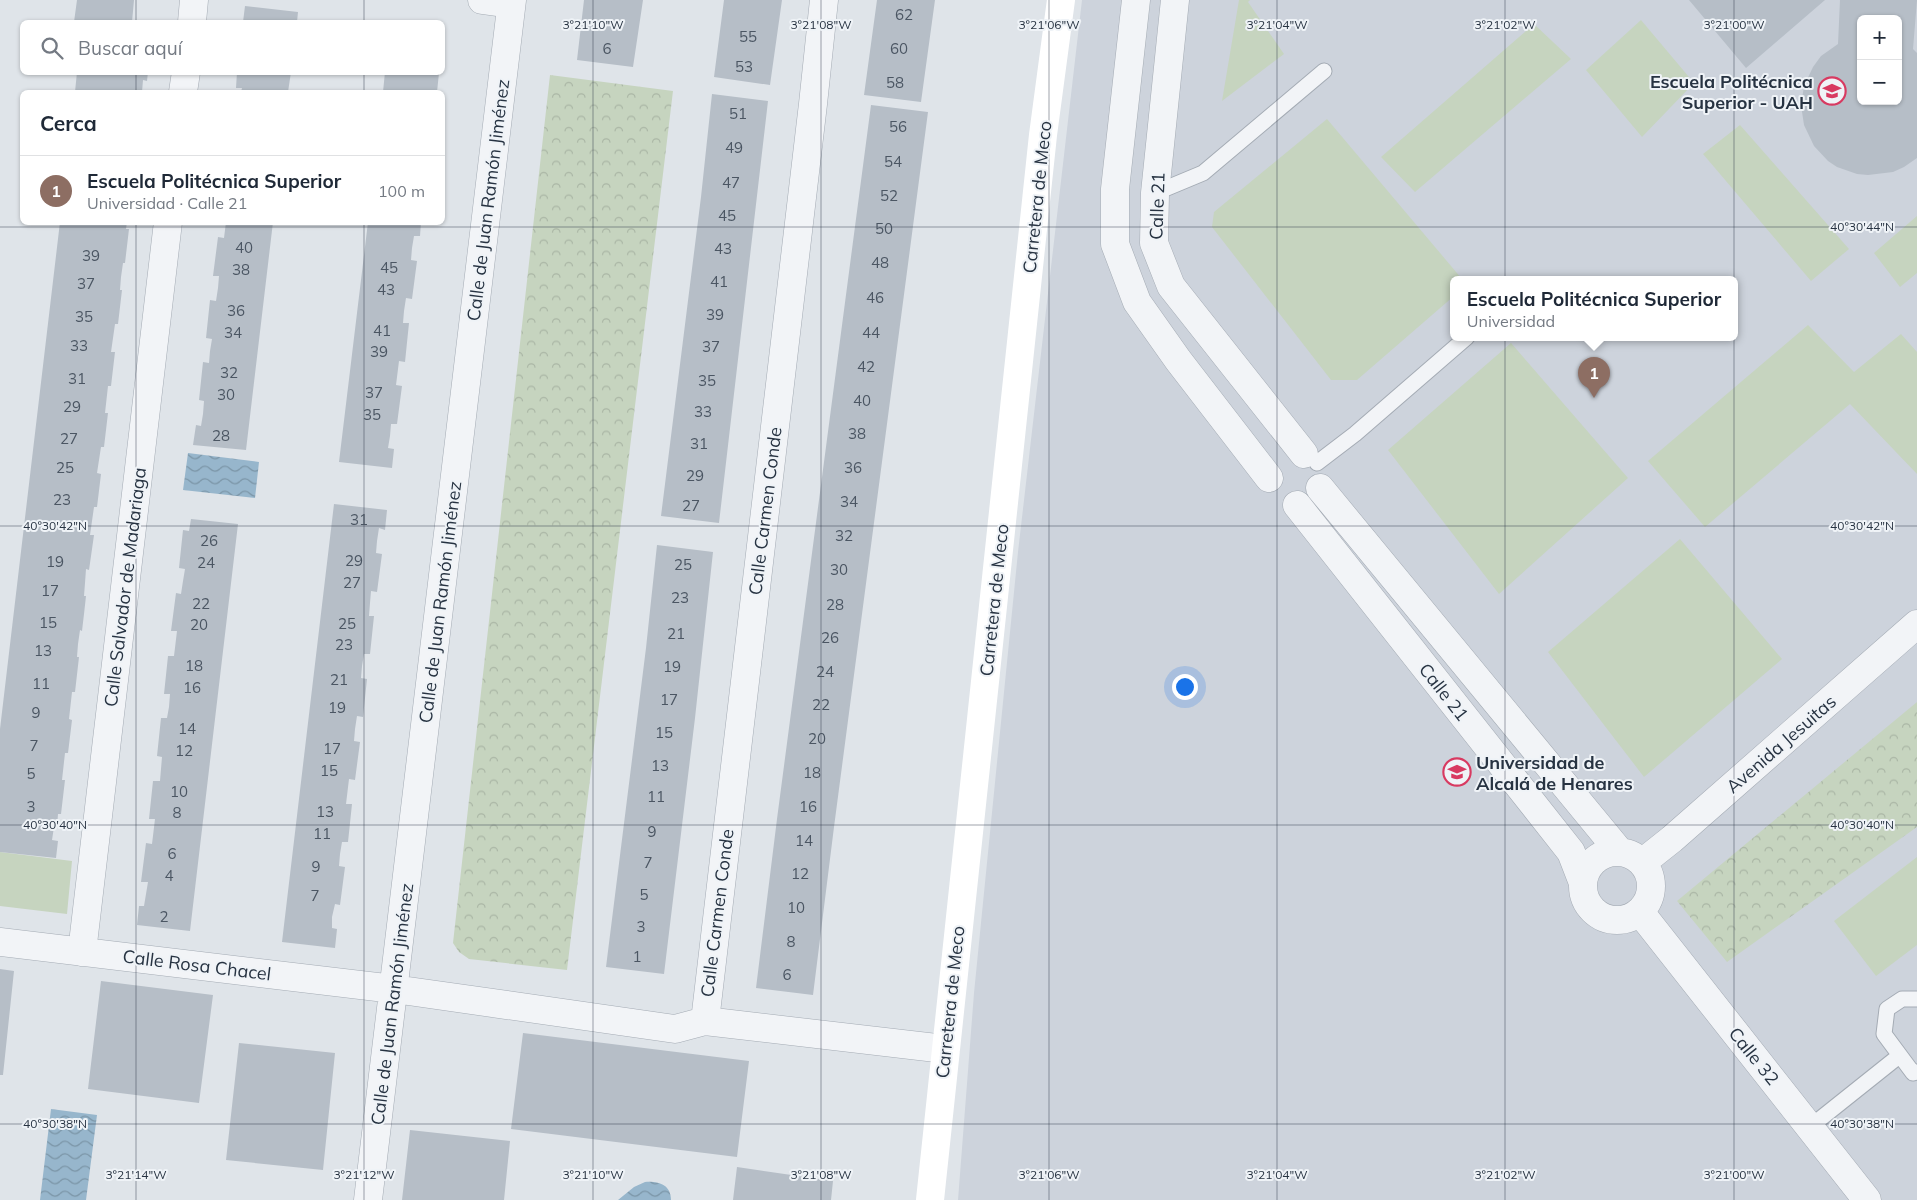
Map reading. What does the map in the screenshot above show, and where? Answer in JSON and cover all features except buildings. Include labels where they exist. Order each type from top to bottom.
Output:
[{"type":"street","points":[[192,20],[194,0]]},
{"type":"street","points":[[482,0],[511,2]]},
{"type":"street","name":"Calle Carmen Conde","points":[[705,1022],[814,104],[824,0]]},
{"type":"street","name":"Carretera de Meco","points":[[930,1200],[1042,144],[1061,0]]},
{"type":"street","points":[[1136,0],[1115,189],[1115,244],[1137,302],[1269,478],[1273,492],[1283,502],[1297,505],[1307,503],[1315,497],[1314,468],[1292,453],[1280,458],[1273,467],[1269,478]]},
{"type":"street","name":"Calle 21","points":[[1129,283],[1164,0]]},
{"type":"street","name":"Calle 21","points":[[1175,0],[1155,193],[1154,243],[1171,286],[1619,851]]},
{"type":"street","name":"Calle de Juan Ramón Jiménez","points":[[368,1200],[511,2]]},
{"type":"street","points":[[184,90],[186,75]]},
{"type":"street","name":"Calle Salvador de Madariaga","points":[[82,952],[168,225]]},
{"type":"street","name":"Calle 21","points":[[1297,505],[1571,852],[1583,883]]},
{"type":"street","name":"Avenida Jesuitas","points":[[1643,862],[1672,839],[1917,624]]},
{"type":"street","points":[[1619,851],[1632,854],[1643,862],[1650,874],[1652,888],[1648,902],[1640,912],[1628,919],[1614,920],[1601,916],[1591,908],[1584,896],[1583,883],[1586,870],[1595,860],[1606,853],[1619,851]]},
{"type":"street","name":"Calle 32","points":[[1640,912],[1867,1200]]},
{"type":"street","name":"Calle Rosa Chacel","points":[[0,942],[394,989]]},
{"type":"street","name":"Calle Carmen Conde","points":[[394,989],[675,1029],[705,1022],[945,1049]]},
{"type":"lane","points":[[1155,193],[1203,173],[1324,71]]},
{"type":"lane","points":[[1314,468],[1462,341]]},
{"type":"lane","points":[[1916,1074],[1899,1056],[1884,1034],[1887,1009],[1902,999],[1917,999]]},
{"type":"lane","points":[[1810,1127],[1899,1056]]},
{"type":"shaded area","name":"Universidad de Alcalá de Henares","points":[[1082,0],[1917,0],[1917,1200],[958,1200],[974,993],[1018,552]]},
{"type":"green space","points":[[1239,0],[1250,0],[1248,2],[1284,54],[1222,101]]},
{"type":"green space","points":[[1641,20],[1694,83],[1642,137],[1586,70]]},
{"type":"green space","points":[[1534,24],[1571,59],[1415,192],[1381,157]]},
{"type":"green space","points":[[550,75],[673,91],[567,970],[469,959],[459,952],[453,943]]},
{"type":"green space","points":[[1327,119],[1459,276],[1450,276],[1450,299],[1357,380],[1331,380],[1212,227],[1214,212]]},
{"type":"green space","points":[[1740,125],[1849,249],[1811,281],[1703,154]]},
{"type":"green space","points":[[1917,216],[1917,273],[1900,287],[1874,253]]},
{"type":"green space","points":[[1808,325],[1854,372],[1901,334],[1917,352],[1917,474],[1850,404],[1705,527],[1648,461]]},
{"type":"green space","points":[[1511,343],[1628,478],[1499,594],[1388,450]]},
{"type":"green space","points":[[1680,539],[1782,659],[1644,777],[1548,652]]},
{"type":"green space","points":[[1917,702],[1917,827],[1727,962],[1677,901]]},
{"type":"green space","points":[[0,852],[72,861],[67,914],[0,906]]},
{"type":"green space","points":[[1917,857],[1917,945],[1876,976],[1834,921]]},
{"type":"water","points":[[188,453],[259,462],[255,498],[183,490]]},
{"type":"water","points":[[51,1109],[97,1115],[86,1200],[40,1200]]},
{"type":"water","points":[[645,1182],[655,1182],[666,1187],[671,1200],[618,1200],[634,1187]]},
{"type":"place","name":"Escuela Politécnica Superior - UAH","points":[[1832,91]]},
{"type":"place","name":"Escuela Politécnica Superior","points":[[1594,398]]},
{"type":"place","name":"Universidad de Alcalá de Henares","points":[[1457,772]]}]
